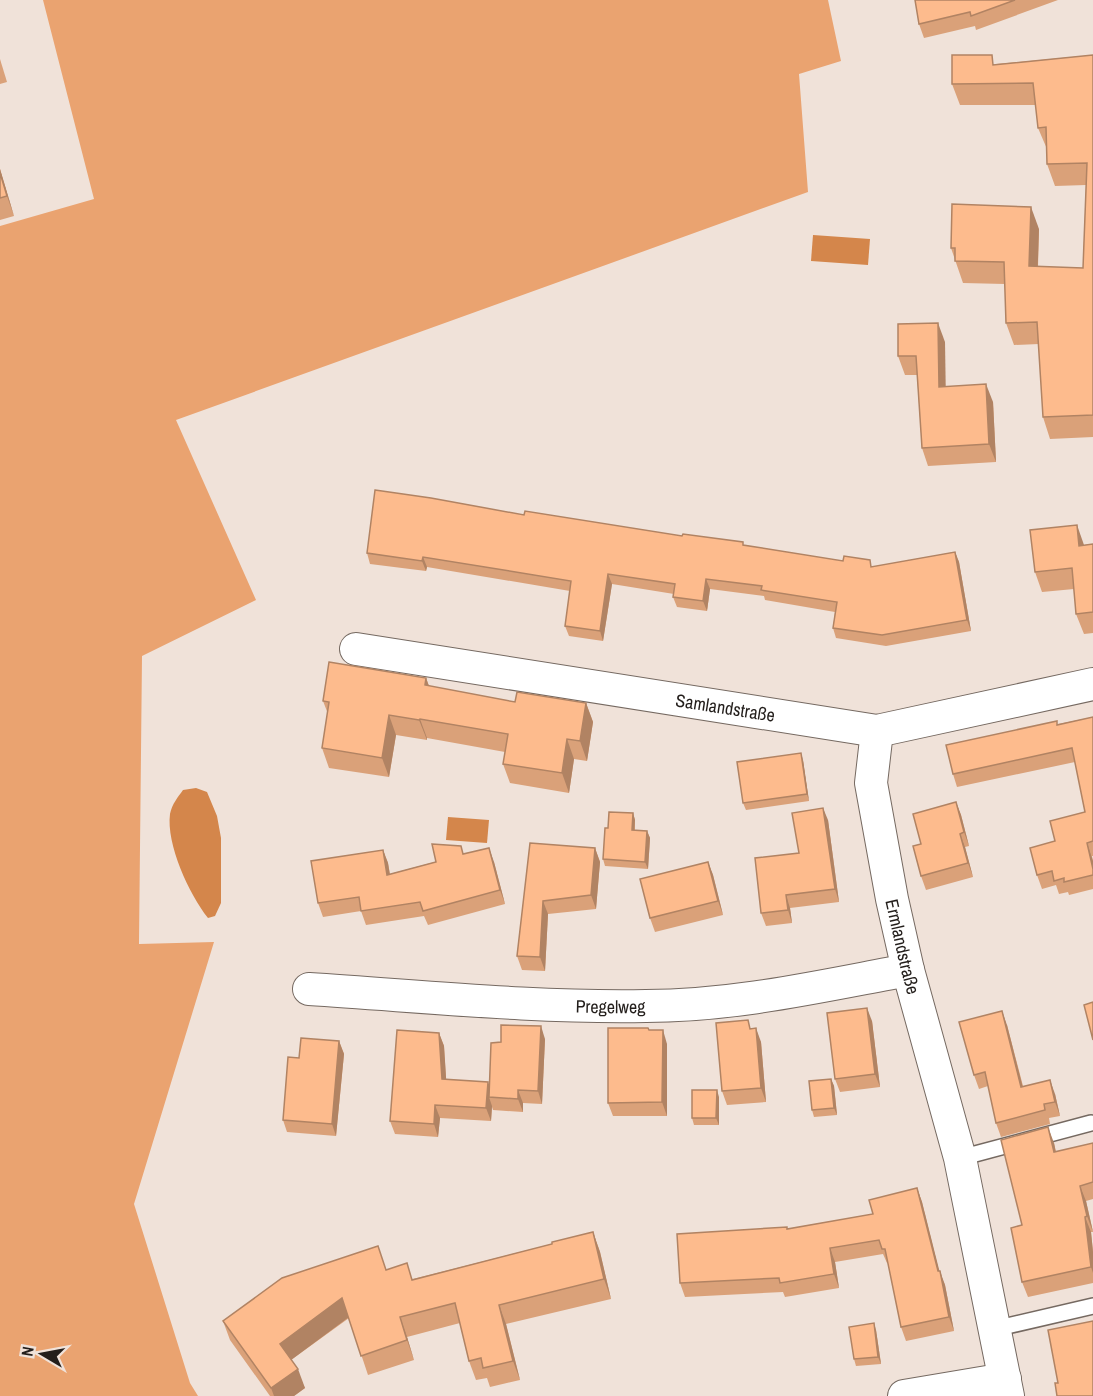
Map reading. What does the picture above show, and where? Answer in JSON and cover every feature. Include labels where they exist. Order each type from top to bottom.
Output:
[{"type":"street","name":"Samlandstraße","points":[[356,649],[877,731],[1093,684]]},
{"type":"street","name":"Ermlandstraße","points":[[877,731],[871,783],[892,898],[908,970],[960,1158],[1006,1388]]},
{"type":"street","name":"Pregelweg","points":[[309,989],[546,1004],[647,1006],[750,999],[908,970]]},
{"type":"street","points":[[904,1396],[1006,1388]]},
{"type":"lane","points":[[960,1158],[1091,1123]]},
{"type":"lane","points":[[994,1329],[1093,1306]]},
{"type":"shaded area","points":[[43,0],[828,0],[841,61],[799,74],[808,192],[176,420],[256,600],[142,656],[139,944],[214,942],[134,1204],[190,1383],[198,1396],[0,1396],[0,226],[94,199]]},
{"type":"shaded area","points":[[813,235],[870,239],[868,265],[811,261]]},
{"type":"shaded area","points":[[196,788],[207,792],[217,816],[221,838],[221,903],[215,916],[208,918],[193,896],[180,868],[170,826],[171,810],[177,798],[183,790]]},
{"type":"shaded area","points":[[448,817],[489,820],[487,843],[446,840]]},
{"type":"building","points":[[915,0],[1015,0],[971,16],[970,12],[919,24]]},
{"type":"building","points":[[952,55],[992,55],[993,65],[1093,55],[1093,415],[1043,417],[1037,322],[1006,323],[1004,262],[955,261],[955,248],[951,248],[952,204],[1031,207],[1029,266],[1083,268],[1087,163],[1047,164],[1046,127],[1038,128],[1033,83],[952,84]]},
{"type":"building","points":[[0,173],[7,196],[0,198]]},
{"type":"building","points":[[938,323],[939,387],[986,384],[989,444],[922,448],[916,356],[898,356],[898,324]]},
{"type":"building","points":[[375,490],[524,515],[525,511],[682,536],[683,534],[743,542],[743,545],[843,561],[844,556],[870,560],[871,567],[955,552],[967,620],[882,635],[833,628],[837,602],[761,590],[762,586],[706,579],[703,601],[673,597],[675,584],[608,574],[600,631],[565,626],[571,581],[423,557],[422,561],[367,553]]},
{"type":"building","points":[[1077,525],[1079,546],[1093,544],[1093,612],[1076,614],[1072,568],[1035,572],[1030,530]]},
{"type":"building","points":[[329,662],[426,678],[425,685],[515,702],[517,692],[586,703],[580,741],[567,739],[562,773],[503,764],[508,734],[389,715],[382,758],[322,748],[329,702],[323,701]]},
{"type":"building","points":[[1093,717],[1093,841],[1087,843],[1093,875],[1064,882],[1064,878],[1054,881],[1052,871],[1037,875],[1030,848],[1055,841],[1050,821],[1085,812],[1072,748],[953,774],[946,745],[1057,721],[1057,725]]},
{"type":"building","points":[[801,753],[807,794],[743,803],[737,762]]},
{"type":"building","points":[[956,802],[964,832],[960,834],[968,863],[921,876],[913,846],[921,844],[913,814]]},
{"type":"building","points":[[823,808],[835,889],[786,895],[788,910],[761,913],[755,858],[799,853],[792,813]]},
{"type":"building","points":[[609,812],[633,813],[632,830],[647,831],[645,862],[603,859],[605,828],[608,828]]},
{"type":"building","points":[[530,843],[595,848],[591,895],[543,901],[540,957],[517,956]]},
{"type":"building","points":[[432,844],[461,846],[463,854],[489,848],[500,890],[423,911],[420,902],[361,911],[359,897],[318,903],[311,861],[383,850],[387,875],[436,862]]},
{"type":"building","points":[[708,862],[718,901],[650,918],[640,879]]},
{"type":"building","points":[[1093,1002],[1093,1040],[1084,1005]]},
{"type":"building","points":[[867,1008],[875,1074],[835,1079],[827,1013]]},
{"type":"building","points":[[1002,1011],[1021,1087],[1050,1080],[1055,1102],[1044,1104],[1045,1110],[996,1123],[985,1072],[974,1075],[959,1022]]},
{"type":"building","points":[[748,1020],[750,1029],[756,1028],[761,1088],[722,1091],[716,1023]]},
{"type":"building","points":[[501,1025],[541,1026],[538,1091],[518,1090],[518,1099],[489,1097],[491,1043],[501,1042]]},
{"type":"building","points":[[608,1028],[663,1030],[662,1102],[608,1103]]},
{"type":"building","points":[[397,1030],[439,1033],[442,1079],[488,1082],[486,1108],[435,1105],[434,1124],[390,1121]]},
{"type":"building","points":[[301,1038],[339,1041],[332,1124],[283,1120],[288,1057],[299,1058]]},
{"type":"building","points":[[831,1079],[834,1108],[812,1110],[809,1081]]},
{"type":"building","points":[[692,1090],[717,1090],[716,1118],[692,1118]]},
{"type":"building","points":[[1048,1127],[1054,1152],[1093,1143],[1093,1182],[1080,1186],[1087,1216],[1085,1217],[1091,1267],[1022,1282],[1011,1228],[1022,1225],[1001,1140]]},
{"type":"building","points":[[917,1188],[938,1271],[940,1271],[949,1317],[901,1327],[885,1249],[882,1249],[879,1240],[830,1248],[834,1274],[780,1283],[779,1278],[680,1283],[677,1234],[787,1227],[787,1229],[873,1214],[869,1200]]},
{"type":"building","points":[[593,1232],[604,1279],[499,1305],[513,1361],[483,1368],[481,1358],[469,1361],[455,1303],[400,1317],[407,1340],[361,1356],[342,1298],[280,1344],[298,1369],[271,1388],[223,1321],[282,1278],[378,1246],[386,1270],[407,1263],[412,1280]]},
{"type":"building","points":[[1093,1321],[1093,1396],[1057,1396],[1055,1383],[1058,1383],[1048,1330]]},
{"type":"building","points":[[874,1323],[878,1357],[854,1359],[849,1327]]}]
